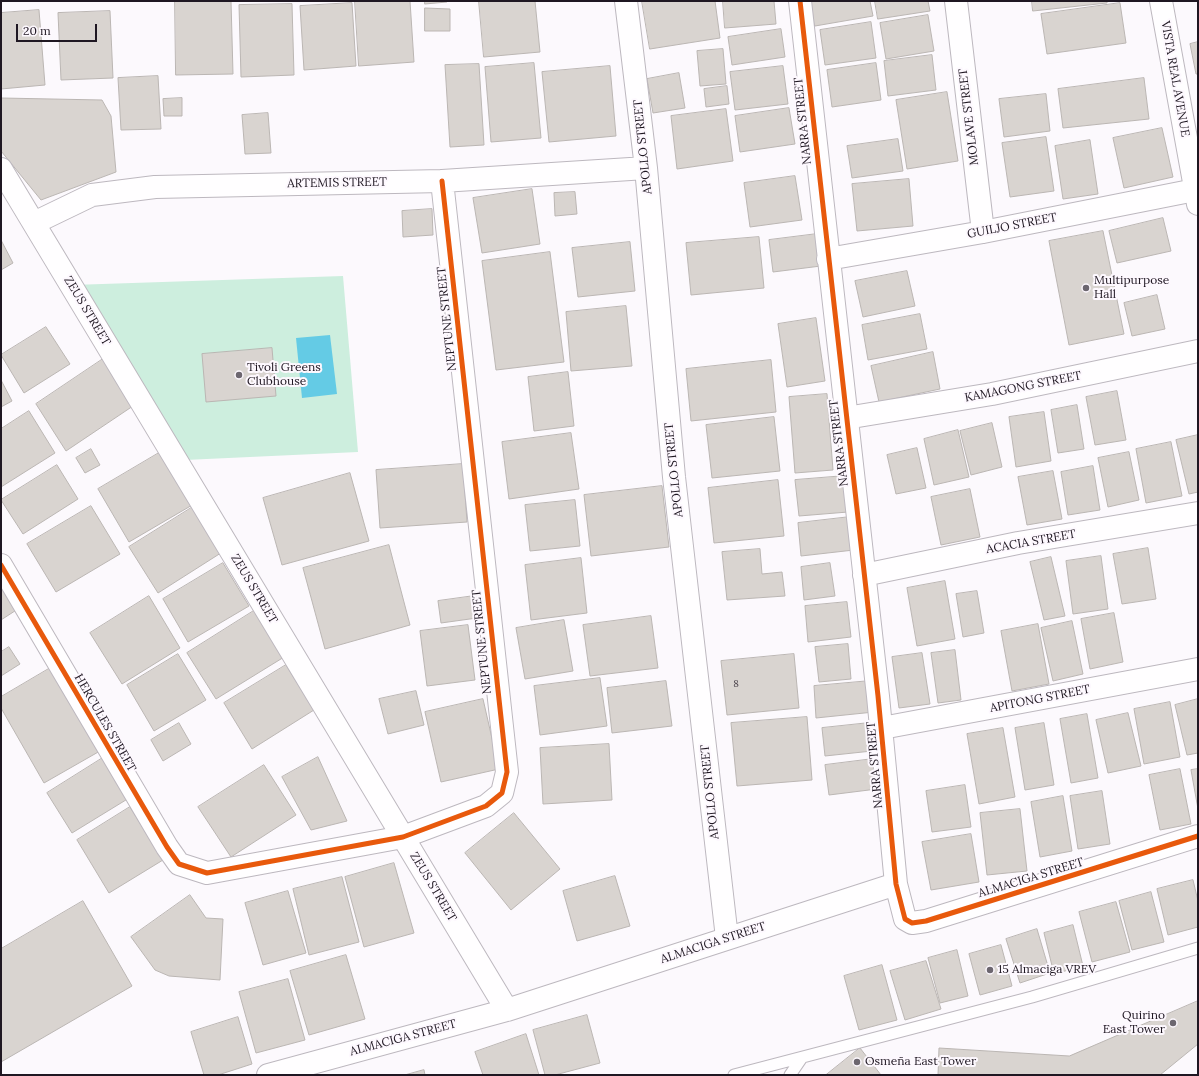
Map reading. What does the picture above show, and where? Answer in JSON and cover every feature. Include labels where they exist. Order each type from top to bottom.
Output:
[{"type":"street","name":"APOLLO STREET","points":[[626,1],[646,168],[674,477],[727,938]]},
{"type":"street","name":"NARRA STREET","points":[[800,1],[882,728],[896,884]]},
{"type":"street","name":"MOLAVE STREET","points":[[956,1],[983,232]]},
{"type":"street","name":"VISTA REAL AVENUE","points":[[1161,1],[1197,197]]},
{"type":"street","name":"ARTEMIS STREET","points":[[34,223],[92,195],[155,187],[442,181],[646,168]]},
{"type":"street","name":"ZEUS STREET","points":[[1,169],[507,1010]]},
{"type":"street","name":"NEPTUNE STREET","points":[[207,873],[403,837],[486,806],[502,794],[507,772],[442,181]]},
{"type":"street","name":"GUILJO STREET","points":[[828,259],[1197,197]]},
{"type":"street","name":"KAMAGONG STREET","points":[[846,418],[992,394],[1198,351]]},
{"type":"street","name":"ACACIA STREET","points":[[864,575],[1018,543],[1198,513]]},
{"type":"street","name":"HERCULES STREET","points":[[1,565],[167,847],[179,864],[207,873]]},
{"type":"street","name":"APITONG STREET","points":[[882,728],[1198,669]]},
{"type":"street","name":"ALMACIGA STREET","points":[[268,1075],[507,1010],[896,884],[905,919],[912,923],[917,923],[1198,836]]},
{"type":"lane","points":[[734,1075],[801,1059],[1032,997],[1198,948]]},
{"type":"lane","points":[[790,1075],[801,1059]]},
{"type":"green space","points":[[343,276],[358,452],[185,460],[72,285]]},
{"type":"water","points":[[330,335],[337,394],[302,398],[296,338]]},
{"type":"building","points":[[175,1],[231,1],[233,74],[176,75]]},
{"type":"building","points":[[355,1],[410,1],[414,62],[359,66]]},
{"type":"building","points":[[425,1],[447,1],[447,2],[425,4]]},
{"type":"building","points":[[479,1],[535,1],[540,52],[484,57]]},
{"type":"building","points":[[642,1],[715,1],[720,38],[650,49]]},
{"type":"building","points":[[723,1],[774,1],[776,24],[725,28]]},
{"type":"building","points":[[811,1],[870,1],[873,16],[815,26]]},
{"type":"building","points":[[875,1],[928,1],[930,11],[878,19]]},
{"type":"building","points":[[1032,1],[1107,1],[1107,3],[1033,11]]},
{"type":"building","points":[[352,3],[356,66],[304,70],[300,6]]},
{"type":"building","points":[[1120,3],[1126,43],[1047,54],[1041,14]]},
{"type":"building","points":[[292,4],[294,75],[241,77],[239,5]]},
{"type":"building","points":[[425,8],[450,9],[450,31],[425,31]]},
{"type":"building","points":[[39,10],[45,85],[1,89],[1,13]]},
{"type":"building","points":[[110,11],[113,78],[61,80],[58,13]]},
{"type":"building","points":[[928,15],[934,51],[886,59],[880,23]]},
{"type":"building","points":[[871,22],[876,58],[825,65],[820,30]]},
{"type":"building","points":[[781,29],[785,57],[732,65],[728,37]]},
{"type":"building","points":[[1198,42],[1198,74],[1196,74],[1190,44]]},
{"type":"building","points":[[723,49],[726,84],[700,86],[697,51]]},
{"type":"building","points":[[932,55],[936,90],[888,96],[884,61]]},
{"type":"building","points":[[534,63],[541,138],[491,142],[485,67]]},
{"type":"building","points":[[876,63],[881,100],[832,107],[827,70]]},
{"type":"building","points":[[479,64],[484,145],[450,147],[445,65]]},
{"type":"building","points":[[610,66],[616,136],[549,142],[542,72]]},
{"type":"building","points":[[783,66],[788,104],[735,110],[730,72]]},
{"type":"building","points":[[679,73],[685,108],[653,113],[647,79]]},
{"type":"building","points":[[158,76],[161,129],[121,130],[118,78]]},
{"type":"building","points":[[1144,78],[1149,119],[1063,128],[1058,89]]},
{"type":"building","points":[[727,86],[729,104],[706,107],[704,89]]},
{"type":"building","points":[[947,92],[958,161],[907,169],[896,100]]},
{"type":"building","points":[[1046,94],[1050,131],[1004,137],[999,99]]},
{"type":"building","points":[[1,98],[102,100],[111,116],[116,172],[41,200],[1,151]]},
{"type":"building","points":[[182,98],[182,116],[164,116],[163,99]]},
{"type":"building","points":[[789,108],[795,144],[740,152],[735,116]]},
{"type":"building","points":[[726,109],[733,161],[677,169],[671,116]]},
{"type":"building","points":[[268,113],[271,153],[245,154],[242,115]]},
{"type":"building","points":[[1162,128],[1173,177],[1124,188],[1113,138]]},
{"type":"building","points":[[1046,137],[1054,191],[1010,197],[1002,143]]},
{"type":"building","points":[[898,139],[903,171],[852,178],[847,146]]},
{"type":"building","points":[[1090,140],[1098,194],[1063,199],[1055,146]]},
{"type":"building","points":[[795,176],[802,220],[750,227],[744,183]]},
{"type":"building","points":[[909,179],[913,226],[857,231],[852,184]]},
{"type":"building","points":[[532,189],[540,244],[482,253],[473,198]]},
{"type":"building","points":[[575,192],[577,214],[555,216],[554,193]]},
{"type":"building","points":[[432,209],[433,235],[403,237],[402,211]]},
{"type":"building","points":[[1163,218],[1171,251],[1117,263],[1109,231]]},
{"type":"building","name":"Multipurpose Hall","points":[[1103,231],[1124,334],[1069,345],[1049,241]]},
{"type":"building","points":[[817,234],[821,266],[773,272],[769,240]]},
{"type":"building","points":[[759,237],[764,288],[691,295],[686,243]]},
{"type":"building","points":[[1,240],[13,263],[1,270]]},
{"type":"building","points":[[630,242],[635,291],[578,297],[572,248]]},
{"type":"building","points":[[550,252],[564,362],[496,370],[482,261]]},
{"type":"building","points":[[907,271],[915,306],[863,317],[855,281]]},
{"type":"building","points":[[1157,295],[1165,329],[1132,336],[1124,303]]},
{"type":"building","points":[[626,306],[632,366],[571,371],[566,312]]},
{"type":"building","points":[[920,314],[927,349],[868,360],[862,325]]},
{"type":"building","points":[[816,318],[825,381],[787,387],[778,324]]},
{"type":"building","points":[[46,327],[70,364],[24,393],[1,355]]},
{"type":"building","name":"Tivoli Greens Clubhouse","points":[[272,348],[276,396],[206,402],[202,354]]},
{"type":"building","points":[[933,352],[940,389],[879,402],[871,366]]},
{"type":"building","points":[[103,359],[133,406],[66,451],[36,404]]},
{"type":"building","points":[[771,360],[776,412],[691,421],[686,369]]},
{"type":"building","points":[[568,372],[574,426],[534,431],[528,377]]},
{"type":"building","points":[[1,380],[12,401],[1,407]]},
{"type":"building","points":[[1117,391],[1126,440],[1095,445],[1086,397]]},
{"type":"building","points":[[827,394],[833,470],[795,473],[789,397]]},
{"type":"building","points":[[1077,405],[1084,449],[1058,453],[1051,410]]},
{"type":"building","points":[[29,411],[55,453],[1,487],[1,429]]},
{"type":"building","points":[[1044,412],[1051,461],[1016,467],[1009,417]]},
{"type":"building","points":[[774,417],[780,471],[712,478],[706,425]]},
{"type":"building","points":[[992,423],[1002,467],[971,475],[960,431]]},
{"type":"building","points":[[958,430],[969,477],[934,485],[924,439]]},
{"type":"building","points":[[571,433],[579,489],[509,499],[502,442]]},
{"type":"building","points":[[1198,435],[1198,492],[1189,494],[1176,440]]},
{"type":"building","points":[[1171,442],[1182,496],[1146,503],[1136,449]]},
{"type":"building","points":[[917,448],[926,488],[896,494],[887,455]]},
{"type":"building","points":[[91,449],[100,465],[85,473],[76,458]]},
{"type":"building","points":[[164,450],[194,504],[129,542],[98,489]]},
{"type":"building","points":[[1129,452],[1139,500],[1108,507],[1098,458]]},
{"type":"building","points":[[463,464],[467,522],[380,528],[376,470]]},
{"type":"building","points":[[57,465],[78,499],[23,534],[1,500]]},
{"type":"building","points":[[1093,466],[1100,510],[1068,515],[1061,472]]},
{"type":"building","points":[[1053,471],[1062,519],[1027,525],[1018,477]]},
{"type":"building","points":[[350,473],[369,541],[282,565],[263,498]]},
{"type":"building","points":[[845,476],[848,512],[799,516],[795,480]]},
{"type":"building","points":[[778,480],[784,536],[714,543],[708,488]]},
{"type":"building","points":[[662,486],[669,547],[591,556],[584,495]]},
{"type":"building","points":[[970,489],[980,537],[941,545],[931,497]]},
{"type":"building","points":[[575,500],[580,546],[530,551],[525,505]]},
{"type":"building","points":[[196,505],[224,551],[158,593],[129,547]]},
{"type":"building","points":[[91,506],[120,554],[56,592],[27,544]]},
{"type":"building","points":[[850,517],[854,550],[801,556],[798,523]]},
{"type":"building","points":[[389,545],[410,625],[325,649],[303,568]]},
{"type":"building","points":[[1148,548],[1156,599],[1122,604],[1113,554]]},
{"type":"building","points":[[760,549],[762,574],[782,572],[785,596],[727,600],[722,552]]},
{"type":"building","points":[[1101,556],[1108,609],[1073,614],[1066,561]]},
{"type":"building","points":[[1051,557],[1065,616],[1044,620],[1030,562]]},
{"type":"building","points":[[581,558],[587,613],[531,620],[525,565]]},
{"type":"building","points":[[223,563],[249,606],[188,642],[163,599]]},
{"type":"building","points":[[830,563],[835,596],[804,600],[801,567]]},
{"type":"building","points":[[1,575],[21,607],[1,620]]},
{"type":"building","points":[[945,581],[955,639],[917,646],[907,588]]},
{"type":"building","points":[[977,591],[984,633],[963,637],[956,594]]},
{"type":"building","points":[[149,596],[180,648],[122,684],[90,633]]},
{"type":"building","points":[[474,596],[477,618],[441,623],[438,601]]},
{"type":"building","points":[[847,602],[851,637],[808,642],[805,606]]},
{"type":"building","points":[[260,607],[289,654],[216,699],[187,653]]},
{"type":"building","points":[[1114,613],[1123,662],[1090,669],[1081,619]]},
{"type":"building","points":[[651,616],[658,668],[590,676],[583,625]]},
{"type":"building","points":[[564,620],[573,671],[525,679],[516,628]]},
{"type":"building","points":[[1072,621],[1083,674],[1053,681],[1041,628]]},
{"type":"building","points":[[1038,624],[1049,684],[1012,691],[1001,631]]},
{"type":"building","points":[[468,625],[475,680],[427,686],[420,631]]},
{"type":"building","points":[[848,644],[851,679],[819,682],[815,647]]},
{"type":"building","points":[[9,647],[20,664],[1,676],[1,652]]},
{"type":"building","points":[[955,650],[961,700],[938,703],[931,653]]},
{"type":"building","points":[[922,653],[930,704],[899,708],[892,657]]},
{"type":"building","points":[[178,654],[206,700],[154,731],[127,685]]},
{"type":"building","points":[[794,654],[799,708],[727,715],[721,661]]},
{"type":"building","points":[[286,665],[314,710],[252,749],[224,703]]},
{"type":"building","points":[[52,667],[100,751],[44,783],[1,708],[1,697]]},
{"type":"building","points":[[600,678],[607,726],[540,735],[534,686]]},
{"type":"building","points":[[666,681],[672,726],[612,733],[607,688]]},
{"type":"building","points":[[870,681],[874,712],[816,718],[814,686]]},
{"type":"building","points":[[416,691],[424,725],[388,734],[379,699]]},
{"type":"building","points":[[483,699],[499,769],[441,782],[425,712]]},
{"type":"building","points":[[1198,699],[1198,753],[1187,755],[1175,705]]},
{"type":"building","points":[[1170,702],[1180,757],[1144,764],[1134,709]]},
{"type":"building","points":[[1128,713],[1141,766],[1108,773],[1096,720]]},
{"type":"building","points":[[1087,714],[1098,778],[1071,783],[1060,719]]},
{"type":"building","points":[[807,717],[812,780],[737,786],[731,723]]},
{"type":"building","points":[[179,723],[191,744],[163,761],[151,740]]},
{"type":"building","points":[[869,723],[872,751],[825,756],[822,728]]},
{"type":"building","points":[[1044,723],[1054,785],[1025,790],[1015,728]]},
{"type":"building","points":[[1003,728],[1015,797],[979,804],[967,734]]},
{"type":"building","points":[[609,744],[612,800],[543,804],[540,748]]},
{"type":"building","points":[[109,754],[134,795],[72,833],[47,793]]},
{"type":"building","points":[[318,757],[347,821],[311,830],[282,777]]},
{"type":"building","points":[[873,759],[877,789],[829,795],[825,765]]},
{"type":"building","points":[[264,765],[296,815],[231,857],[198,807]]},
{"type":"building","points":[[1180,769],[1191,824],[1160,830],[1149,775]]},
{"type":"building","points":[[1198,769],[1198,809],[1191,770]]},
{"type":"building","points":[[965,785],[971,827],[932,832],[926,791]]},
{"type":"building","points":[[1102,791],[1110,844],[1078,849],[1070,796]]},
{"type":"building","points":[[1063,796],[1072,851],[1040,857],[1031,802]]},
{"type":"building","points":[[130,807],[163,860],[109,893],[77,840]]},
{"type":"building","points":[[1020,809],[1027,871],[987,875],[980,813]]},
{"type":"building","points":[[514,813],[560,869],[511,910],[465,853]]},
{"type":"building","points":[[971,834],[979,882],[931,890],[922,842]]},
{"type":"building","points":[[394,863],[414,933],[364,947],[345,877]]},
{"type":"building","points":[[615,876],[630,926],[577,941],[563,891]]},
{"type":"building","points":[[342,877],[359,942],[309,955],[293,889]]},
{"type":"building","points":[[1193,880],[1198,901],[1198,927],[1168,935],[1157,889]]},
{"type":"building","points":[[288,891],[306,953],[263,965],[245,903]]},
{"type":"building","points":[[1151,892],[1164,942],[1132,950],[1119,901]]},
{"type":"building","points":[[190,895],[206,918],[223,919],[220,980],[169,976],[155,970],[131,937]]},
{"type":"building","points":[[83,901],[132,986],[1,1062],[1,949]]},
{"type":"building","points":[[1116,902],[1130,952],[1092,962],[1079,912]]},
{"type":"building","points":[[1073,925],[1083,966],[1054,974],[1044,933]]},
{"type":"building","points":[[1037,929],[1050,973],[1020,983],[1006,939]]},
{"type":"building","name":"15 Almaciga VREV","points":[[1001,945],[1012,986],[980,995],[969,954]]},
{"type":"building","points":[[957,950],[968,996],[940,1003],[928,958]]},
{"type":"building","points":[[346,955],[365,1019],[309,1035],[290,971]]},
{"type":"building","points":[[926,961],[941,1009],[905,1020],[890,971]]},
{"type":"building","points":[[882,965],[897,1020],[859,1030],[844,976]]},
{"type":"building","points":[[288,979],[305,1040],[256,1053],[239,992]]},
{"type":"building","name":"Quirino East Tower","points":[[1198,1001],[1198,1044],[1160,1075],[938,1075],[939,1048],[1069,1056]]},
{"type":"building","points":[[587,1015],[600,1063],[555,1075],[545,1075],[533,1030]]},
{"type":"building","points":[[238,1017],[252,1064],[218,1075],[204,1075],[191,1032]]},
{"type":"building","points":[[526,1034],[539,1075],[483,1075],[475,1052]]},
{"type":"building","name":"Osmeña East Tower","points":[[860,1048],[881,1075],[826,1075]]},
{"type":"building","points":[[424,1070],[425,1075],[405,1075]]},
{"type":"cycle path","points":[[800,1],[878,696],[896,884],[905,919],[912,923],[926,921],[1198,836]]},
{"type":"cycle path","points":[[1,565],[167,847],[179,864],[207,873],[403,837],[486,806],[502,793],[507,772],[442,181]]},
{"type":"place","name":"Multipurpose Hall","points":[[1086,288]]},
{"type":"place","name":"Tivoli Greens Clubhouse","points":[[239,375]]},
{"type":"place","name":"15 Almaciga VREV","points":[[990,970]]},
{"type":"place","name":"Quirino East Tower","points":[[1173,1023]]},
{"type":"place","name":"Osmeña East Tower","points":[[857,1062]]}]
